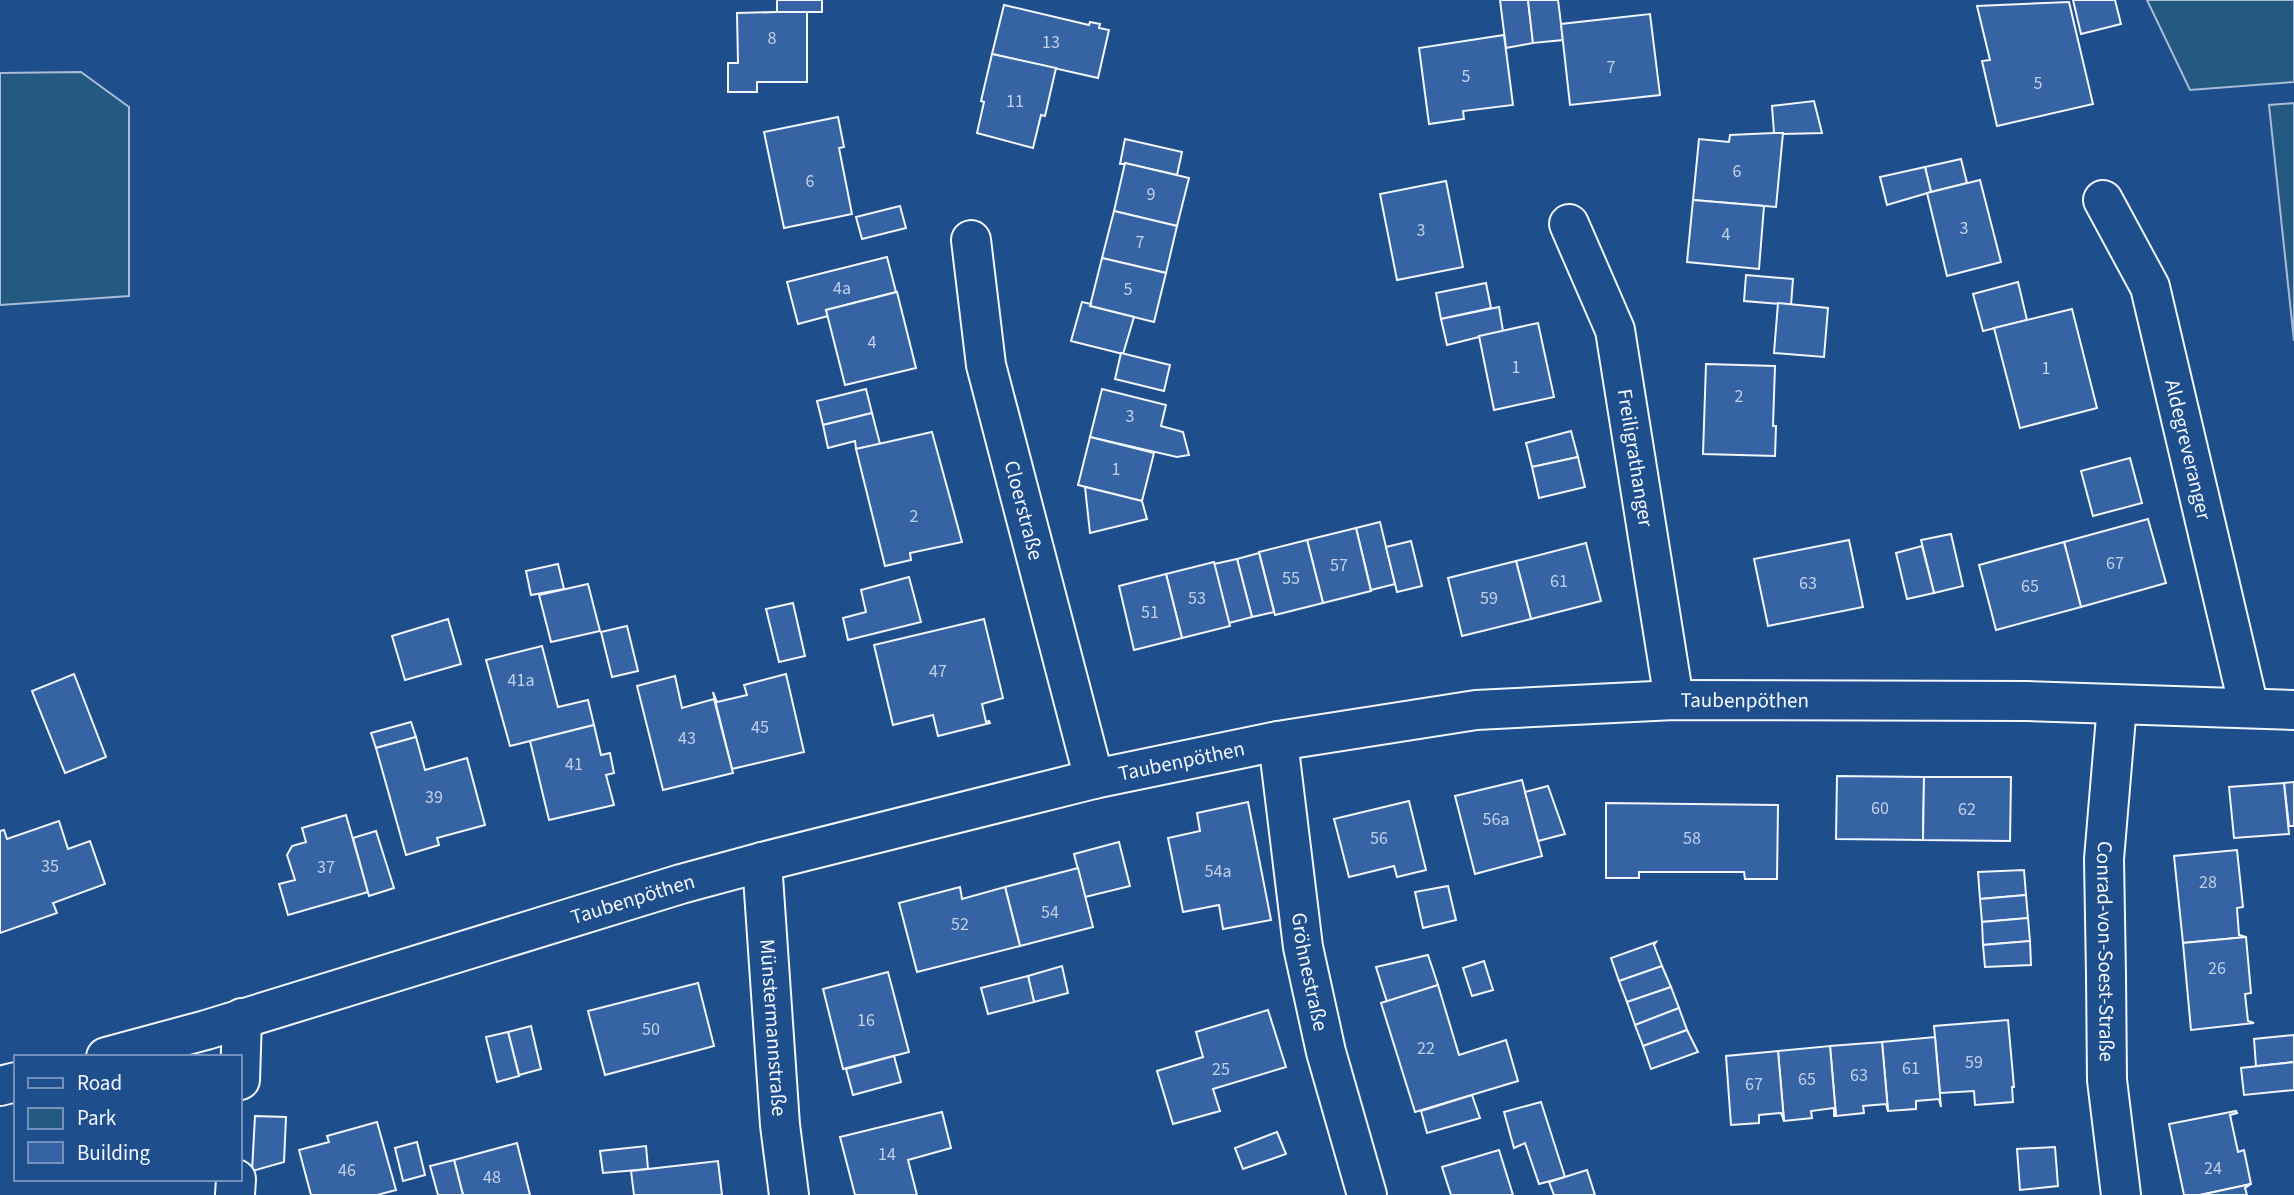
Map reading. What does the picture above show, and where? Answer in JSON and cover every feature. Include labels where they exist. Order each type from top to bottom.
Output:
[{"type":"street","name":"Aldegreveranger","points":[[2103,200],[2150,287],[2249,708]]},
{"type":"street","name":"Freiligrathanger","points":[[1569,225],[1615,330],[1674,700]]},
{"type":"street","name":"Cloerstraße","points":[[971,240],[986,365],[1094,779]]},
{"type":"street","name":"Taubenpöthen","points":[[113,1055],[762,862],[1094,779],[1278,741],[1476,710],[1674,700],[2027,701],[2294,710]]},
{"type":"street","name":"Conrad-von-Soest-Straße","points":[[2117,705],[2104,859],[2107,1080],[2122,1195]]},
{"type":"street","name":"Gröhnestraße","points":[[1278,741],[1303,947],[1326,1052],[1367,1195]]},
{"type":"street","name":"Münstermannstraße","points":[[762,862],[780,1125],[789,1195]]},
{"type":"street","points":[[241,1055],[242,1018]]},
{"type":"green space","points":[[2147,0],[2294,0],[2294,82],[2190,90]]},
{"type":"green space","points":[[81,72],[129,107],[129,296],[0,305],[0,73]]},
{"type":"green space","points":[[2294,103],[2294,341],[2269,105]]},
{"type":"building","points":[[777,0],[822,0],[822,12],[777,12]]},
{"type":"building","points":[[1500,0],[1528,0],[1533,43],[1506,48]]},
{"type":"building","points":[[1528,0],[1558,0],[1563,40],[1533,43]]},
{"type":"building","points":[[2073,0],[2115,0],[2121,24],[2081,34]]},
{"type":"building","points":[[2069,2],[2093,104],[1997,126],[1982,61],[1990,60],[1977,6]]},
{"type":"building","points":[[1004,5],[1089,25],[1090,22],[1100,24],[1099,28],[1109,30],[1098,78],[992,54]]},
{"type":"building","points":[[807,12],[807,82],[757,82],[757,92],[728,92],[728,63],[738,63],[737,13]]},
{"type":"building","points":[[1650,14],[1660,95],[1570,105],[1561,24]]},
{"type":"building","points":[[1504,35],[1513,105],[1463,111],[1464,119],[1429,124],[1419,48]]},
{"type":"building","points":[[992,54],[1056,68],[1045,116],[1041,115],[1033,148],[977,133]]},
{"type":"building","points":[[1814,101],[1822,133],[1774,133],[1772,106]]},
{"type":"building","points":[[838,117],[844,147],[839,148],[852,214],[784,228],[764,132]]},
{"type":"building","points":[[1783,133],[1776,207],[1693,200],[1699,139],[1729,142],[1730,135]]},
{"type":"building","points":[[1125,139],[1182,152],[1177,175],[1120,164]]},
{"type":"building","points":[[1961,159],[1967,183],[1931,192],[1925,167]]},
{"type":"building","points":[[1125,163],[1189,178],[1177,226],[1114,211]]},
{"type":"building","points":[[1925,167],[1931,192],[1887,205],[1880,177]]},
{"type":"building","points":[[1980,180],[2001,262],[1947,276],[1927,193]]},
{"type":"building","points":[[1446,181],[1463,267],[1397,280],[1380,194]]},
{"type":"building","points":[[1693,200],[1764,206],[1759,269],[1687,262]]},
{"type":"building","points":[[900,206],[906,228],[862,239],[856,217]]},
{"type":"building","points":[[1114,211],[1177,226],[1166,273],[1102,258]]},
{"type":"building","points":[[887,257],[896,292],[826,310],[828,316],[798,324],[787,282]]},
{"type":"building","points":[[1102,258],[1166,273],[1154,322],[1090,306]]},
{"type":"building","points":[[1746,275],[1793,279],[1791,305],[1744,301]]},
{"type":"building","points":[[2018,282],[2027,320],[1983,331],[1973,294]]},
{"type":"building","points":[[1486,283],[1491,308],[1441,319],[1436,293]]},
{"type":"building","points":[[897,292],[916,368],[845,385],[826,310]]},
{"type":"building","points":[[1082,302],[1134,317],[1123,354],[1071,341]]},
{"type":"building","points":[[1778,303],[1828,308],[1824,357],[1774,353]]},
{"type":"building","points":[[1499,307],[1503,331],[1447,345],[1441,319]]},
{"type":"building","points":[[2072,309],[2097,408],[2020,428],[1994,328]]},
{"type":"building","points":[[1538,323],[1554,397],[1494,410],[1479,336]]},
{"type":"building","points":[[1121,353],[1170,365],[1164,391],[1115,379]]},
{"type":"building","points":[[1706,364],[1775,366],[1775,456],[1703,454]]},
{"type":"building","points":[[866,389],[872,413],[823,425],[817,401]]},
{"type":"building","points":[[1102,389],[1166,405],[1161,426],[1183,432],[1189,455],[1177,457],[1090,437]]},
{"type":"building","points":[[872,413],[880,444],[856,449],[855,441],[828,448],[823,425]]},
{"type":"building","points":[[1571,431],[1578,457],[1532,467],[1526,443]]},
{"type":"building","points":[[932,432],[962,542],[910,553],[911,560],[885,566],[856,449]]},
{"type":"building","points":[[1090,437],[1154,453],[1142,501],[1078,485]]},
{"type":"building","points":[[1578,457],[1585,487],[1539,498],[1532,467]]},
{"type":"building","points":[[2130,458],[2142,503],[2093,516],[2081,471]]},
{"type":"building","points":[[1085,487],[1142,501],[1147,519],[1090,533]]},
{"type":"building","points":[[2148,519],[2166,583],[2081,607],[2064,542]]},
{"type":"building","points":[[1380,522],[1395,584],[1371,590],[1356,528]]},
{"type":"building","points":[[1356,528],[1371,591],[1323,603],[1307,540]]},
{"type":"building","points":[[1951,534],[1963,586],[1934,593],[1921,540]]},
{"type":"building","points":[[1307,540],[1323,603],[1275,615],[1259,552]]},
{"type":"building","points":[[1849,540],[1863,607],[1768,626],[1754,559]]},
{"type":"building","points":[[1411,541],[1422,586],[1397,592],[1386,547]]},
{"type":"building","points":[[2064,542],[2081,607],[1996,630],[1979,565]]},
{"type":"building","points":[[1586,543],[1601,601],[1531,619],[1516,561]]},
{"type":"building","points":[[1922,546],[1934,593],[1907,599],[1896,553]]},
{"type":"building","points":[[1259,553],[1274,612],[1252,617],[1237,559]]},
{"type":"building","points":[[1237,559],[1252,617],[1229,623],[1214,564]]},
{"type":"building","points":[[1516,561],[1531,619],[1462,636],[1448,578]]},
{"type":"building","points":[[1214,562],[1230,626],[1182,638],[1166,574]]},
{"type":"building","points":[[558,564],[564,589],[531,595],[526,571]]},
{"type":"building","points":[[1166,574],[1182,638],[1134,650],[1119,586]]},
{"type":"building","points":[[909,577],[921,622],[848,640],[843,618],[866,612],[861,590]]},
{"type":"building","points":[[588,584],[600,631],[551,642],[539,595]]},
{"type":"building","points":[[793,603],[805,656],[779,662],[766,609]]},
{"type":"building","points":[[448,619],[461,664],[405,680],[392,636]]},
{"type":"building","points":[[984,619],[1003,698],[982,704],[986,722],[990,723],[938,736],[933,715],[893,725],[874,645]]},
{"type":"building","points":[[627,626],[638,671],[612,677],[601,632]]},
{"type":"building","points":[[542,646],[558,707],[588,700],[594,725],[510,746],[486,660]]},
{"type":"building","points":[[74,674],[106,757],[65,773],[32,691]]},
{"type":"building","points":[[786,674],[804,752],[732,769],[713,692],[717,702],[747,695],[744,685]]},
{"type":"building","points":[[675,676],[682,708],[714,699],[733,773],[663,790],[637,686]]},
{"type":"building","points":[[411,722],[416,737],[376,748],[371,733]]},
{"type":"building","points":[[594,725],[601,755],[610,753],[614,773],[606,775],[614,805],[549,820],[530,741]]},
{"type":"building","points":[[416,737],[425,770],[467,758],[485,825],[437,838],[439,845],[406,855],[376,748]]},
{"type":"building","points":[[1837,776],[1924,777],[1923,840],[1836,839]]},
{"type":"building","points":[[1924,777],[2011,777],[2010,841],[1923,840]]},
{"type":"building","points":[[1522,780],[1542,856],[1475,874],[1455,796]]},
{"type":"building","points":[[2294,782],[2294,826],[2289,826],[2284,783]]},
{"type":"building","points":[[2284,783],[2289,834],[2234,838],[2229,787]]},
{"type":"building","points":[[1548,786],[1565,834],[1538,841],[1525,792]]},
{"type":"building","points":[[1409,801],[1426,870],[1397,877],[1394,866],[1349,877],[1334,819]]},
{"type":"building","points":[[1248,802],[1271,920],[1223,929],[1219,905],[1183,912],[1168,838],[1200,831],[1197,813]]},
{"type":"building","points":[[1606,803],[1778,805],[1777,879],[1745,879],[1744,872],[1639,872],[1639,878],[1606,878]]},
{"type":"building","points":[[346,815],[368,892],[288,915],[279,884],[295,880],[287,855],[292,846],[306,842],[302,828]]},
{"type":"building","points":[[59,821],[68,849],[90,841],[105,884],[53,903],[57,913],[0,933],[0,831],[4,830],[7,839]]},
{"type":"building","points":[[376,831],[394,888],[369,896],[353,838]]},
{"type":"building","points":[[1119,842],[1130,886],[1085,897],[1074,854]]},
{"type":"building","points":[[2237,850],[2243,907],[2237,908],[2239,935],[2246,937],[2183,943],[2174,856]]},
{"type":"building","points":[[1078,868],[1093,927],[1020,946],[1005,887]]},
{"type":"building","points":[[2024,870],[2026,895],[1980,899],[1978,872]]},
{"type":"building","points":[[1448,886],[1456,920],[1423,928],[1415,892]]},
{"type":"building","points":[[960,887],[962,899],[1005,887],[1020,946],[917,972],[899,903]]},
{"type":"building","points":[[2026,895],[2028,918],[1982,922],[1980,899]]},
{"type":"building","points":[[2028,918],[2030,941],[1983,945],[1982,922]]},
{"type":"building","points":[[2246,937],[2251,993],[2245,994],[2248,1021],[2254,1023],[2191,1030],[2183,943]]},
{"type":"building","points":[[2030,941],[2031,965],[1985,967],[1983,945]]},
{"type":"building","points":[[1656,942],[1654,945],[1662,966],[1619,981],[1611,958]]},
{"type":"building","points":[[1428,955],[1438,985],[1387,1002],[1376,967]]},
{"type":"building","points":[[1484,961],[1493,990],[1472,996],[1463,968]]},
{"type":"building","points":[[1062,966],[1068,993],[1034,1002],[1028,976]]},
{"type":"building","points":[[1662,966],[1671,987],[1627,1002],[1619,981]]},
{"type":"building","points":[[888,972],[909,1052],[843,1069],[823,989]]},
{"type":"building","points":[[1028,976],[1034,1002],[988,1014],[981,988]]},
{"type":"building","points":[[698,983],[714,1046],[605,1075],[588,1011]]},
{"type":"building","points":[[1438,985],[1459,1055],[1506,1040],[1518,1081],[1415,1112],[1381,1003]]},
{"type":"building","points":[[1671,987],[1679,1008],[1635,1025],[1627,1002]]},
{"type":"building","points":[[1679,1008],[1687,1030],[1643,1046],[1635,1025]]},
{"type":"building","points":[[1268,1010],[1286,1067],[1213,1089],[1220,1111],[1173,1124],[1157,1071],[1203,1057],[1196,1032]]},
{"type":"building","points":[[2008,1020],[2013,1102],[1975,1105],[1974,1091],[1940,1093],[1934,1026]]},
{"type":"building","points":[[531,1026],[541,1069],[519,1075],[508,1032]]},
{"type":"building","points":[[1687,1030],[1698,1052],[1651,1069],[1643,1046]]},
{"type":"building","points":[[508,1032],[519,1076],[497,1082],[486,1037]]},
{"type":"building","points":[[2294,1035],[2294,1062],[2256,1066],[2254,1039]]},
{"type":"building","points":[[1935,1037],[1941,1107],[1939,1099],[1916,1101],[1916,1109],[1888,1111],[1882,1042]]},
{"type":"building","points":[[1882,1042],[1888,1111],[1886,1104],[1863,1106],[1864,1113],[1836,1116],[1830,1046]]},
{"type":"building","points":[[1830,1046],[1836,1116],[1834,1108],[1811,1111],[1812,1118],[1784,1121],[1778,1051]]},
{"type":"building","points":[[1778,1051],[1784,1121],[1781,1113],[1759,1115],[1759,1123],[1731,1125],[1726,1056]]},
{"type":"building","points":[[894,1056],[901,1082],[853,1095],[846,1069]]},
{"type":"building","points":[[2294,1062],[2294,1090],[2244,1095],[2241,1068]]},
{"type":"building","points":[[1472,1095],[1480,1118],[1427,1133],[1421,1111]]},
{"type":"building","points":[[1541,1102],[1565,1177],[1539,1184],[1525,1143],[1514,1148],[1504,1112]]},
{"type":"building","points":[[2236,1111],[2237,1113],[2230,1115],[2238,1152],[2244,1150],[2251,1184],[2200,1195],[2184,1195],[2169,1124]]},
{"type":"building","points":[[942,1112],[951,1148],[908,1160],[917,1195],[855,1195],[840,1137]]},
{"type":"building","points":[[255,1116],[286,1117],[284,1162],[252,1171]]},
{"type":"building","points":[[377,1122],[396,1190],[377,1195],[311,1195],[299,1150],[329,1142],[327,1136]]},
{"type":"building","points":[[1277,1132],[1286,1154],[1243,1169],[1235,1148]]},
{"type":"building","points":[[417,1142],[425,1175],[403,1181],[395,1148]]},
{"type":"building","points":[[517,1143],[530,1195],[463,1195],[454,1160]]},
{"type":"building","points":[[646,1146],[648,1169],[603,1173],[600,1151]]},
{"type":"building","points":[[2055,1147],[2058,1186],[2020,1190],[2017,1149]]},
{"type":"building","points":[[1499,1150],[1513,1195],[1451,1195],[1442,1167]]},
{"type":"building","points":[[454,1160],[463,1195],[438,1195],[430,1166]]},
{"type":"building","points":[[718,1161],[722,1195],[634,1195],[631,1171]]},
{"type":"building","points":[[1587,1170],[1595,1195],[1554,1195],[1549,1182]]},
{"type":"building","points":[[2251,1184],[2245,1188],[2247,1195],[2200,1195]]}]
